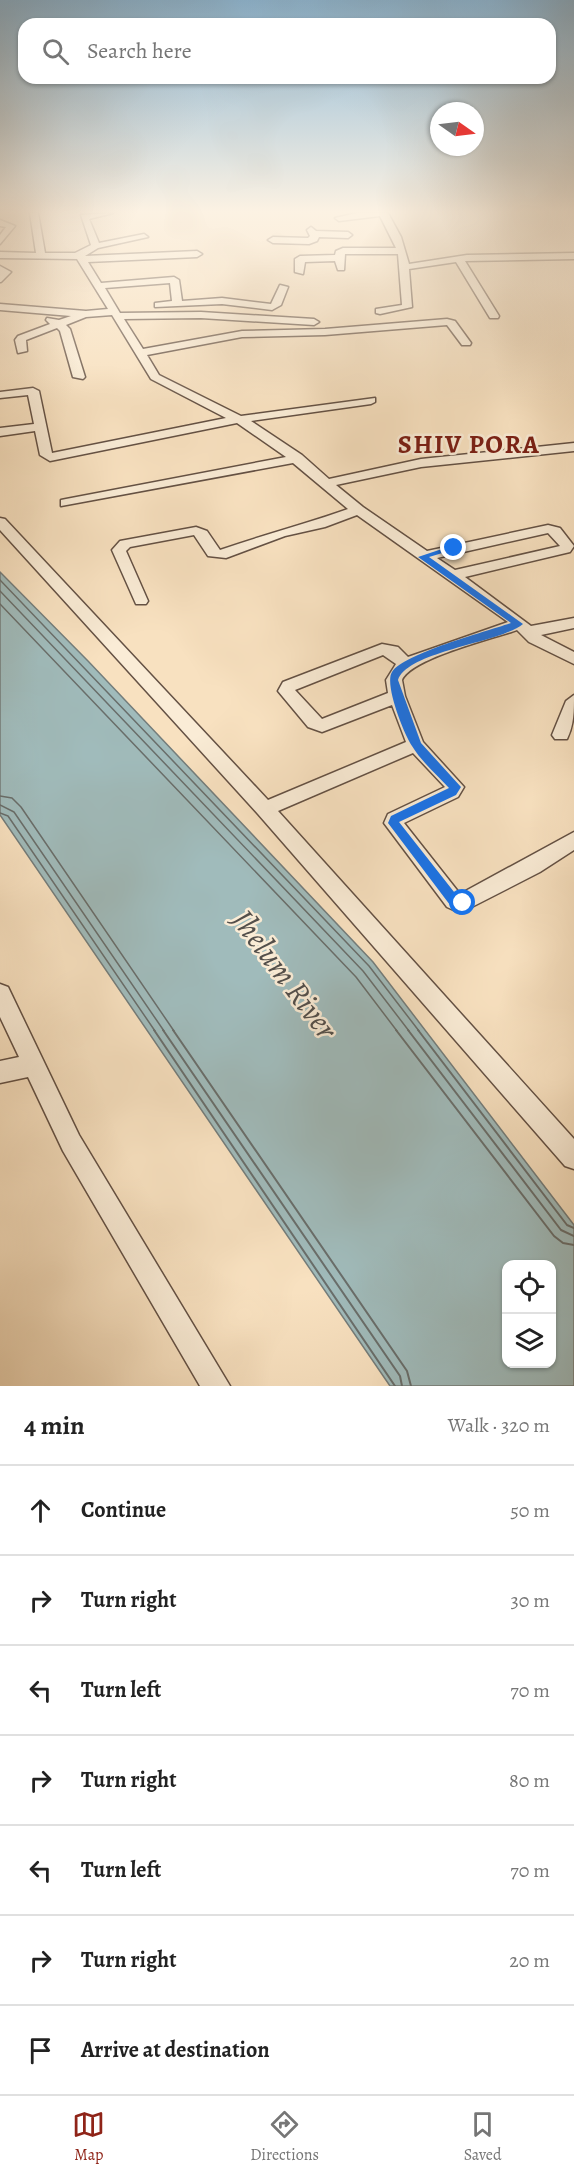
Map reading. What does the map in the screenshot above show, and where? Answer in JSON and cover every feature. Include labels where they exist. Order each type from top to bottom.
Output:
[{"type":"street","points":[[93,278],[155,377],[242,421],[298,458],[358,510],[422,557],[505,612],[527,631],[574,659]]},
{"type":"street","points":[[380,311],[401,310],[407,307],[406,278]]},
{"type":"street","points":[[470,278],[494,316]]},
{"type":"street","points":[[98,286],[174,280],[177,303]]},
{"type":"street","points":[[0,307],[86,314],[177,303],[222,302],[274,306],[283,286]]},
{"type":"street","points":[[51,310],[51,321],[66,329],[80,377]]},
{"type":"street","points":[[115,312],[327,323]]},
{"type":"street","points":[[22,351],[21,338],[86,314]]},
{"type":"street","points":[[139,353],[242,334],[325,332],[447,322],[452,323],[466,343]]},
{"type":"street","points":[[0,395],[33,392],[46,455],[50,457],[228,421],[242,421],[371,400]]},
{"type":"street","points":[[0,432],[40,427]]},
{"type":"street","points":[[328,483],[421,463],[574,447]]},
{"type":"street","points":[[66,503],[298,458]]},
{"type":"street","points":[[141,601],[119,549],[125,544],[196,531],[202,534],[213,553],[221,555],[281,533],[313,526],[358,510]]},
{"type":"street","points":[[0,522],[265,809],[574,1157]]},
{"type":"street","points":[[422,557],[548,529],[555,531],[567,546],[565,549],[450,576]]},
{"type":"street","points":[[574,623],[527,631],[420,658],[399,670],[394,680],[397,696],[416,745],[455,785],[455,789],[395,819],[393,823],[457,903],[463,903],[533,866],[574,840]]},
{"type":"street","points":[[527,631],[574,629]]},
{"type":"street","points":[[397,696],[322,726],[314,723],[286,691],[289,686],[382,649],[392,651],[407,665]]},
{"type":"street","points":[[561,735],[574,701]]},
{"type":"street","points":[[265,809],[416,745]]},
{"type":"street","points":[[0,994],[71,1143],[216,1386]]},
{"type":"street","points":[[0,1072],[35,1065]]},
{"type":"water","name":"Jhelum River","points":[[0,572],[88,661],[373,962],[574,1225],[574,1386],[390,1386],[0,815]]},
{"type":"district","name":"SHIV PORA","points":[[469,444]]},
{"type":"route","points":[[454,548],[422,557],[505,612],[519,624],[420,658],[399,670],[394,680],[397,696],[416,745],[455,785],[455,790],[395,819],[393,823],[454,901],[463,903]]}]
